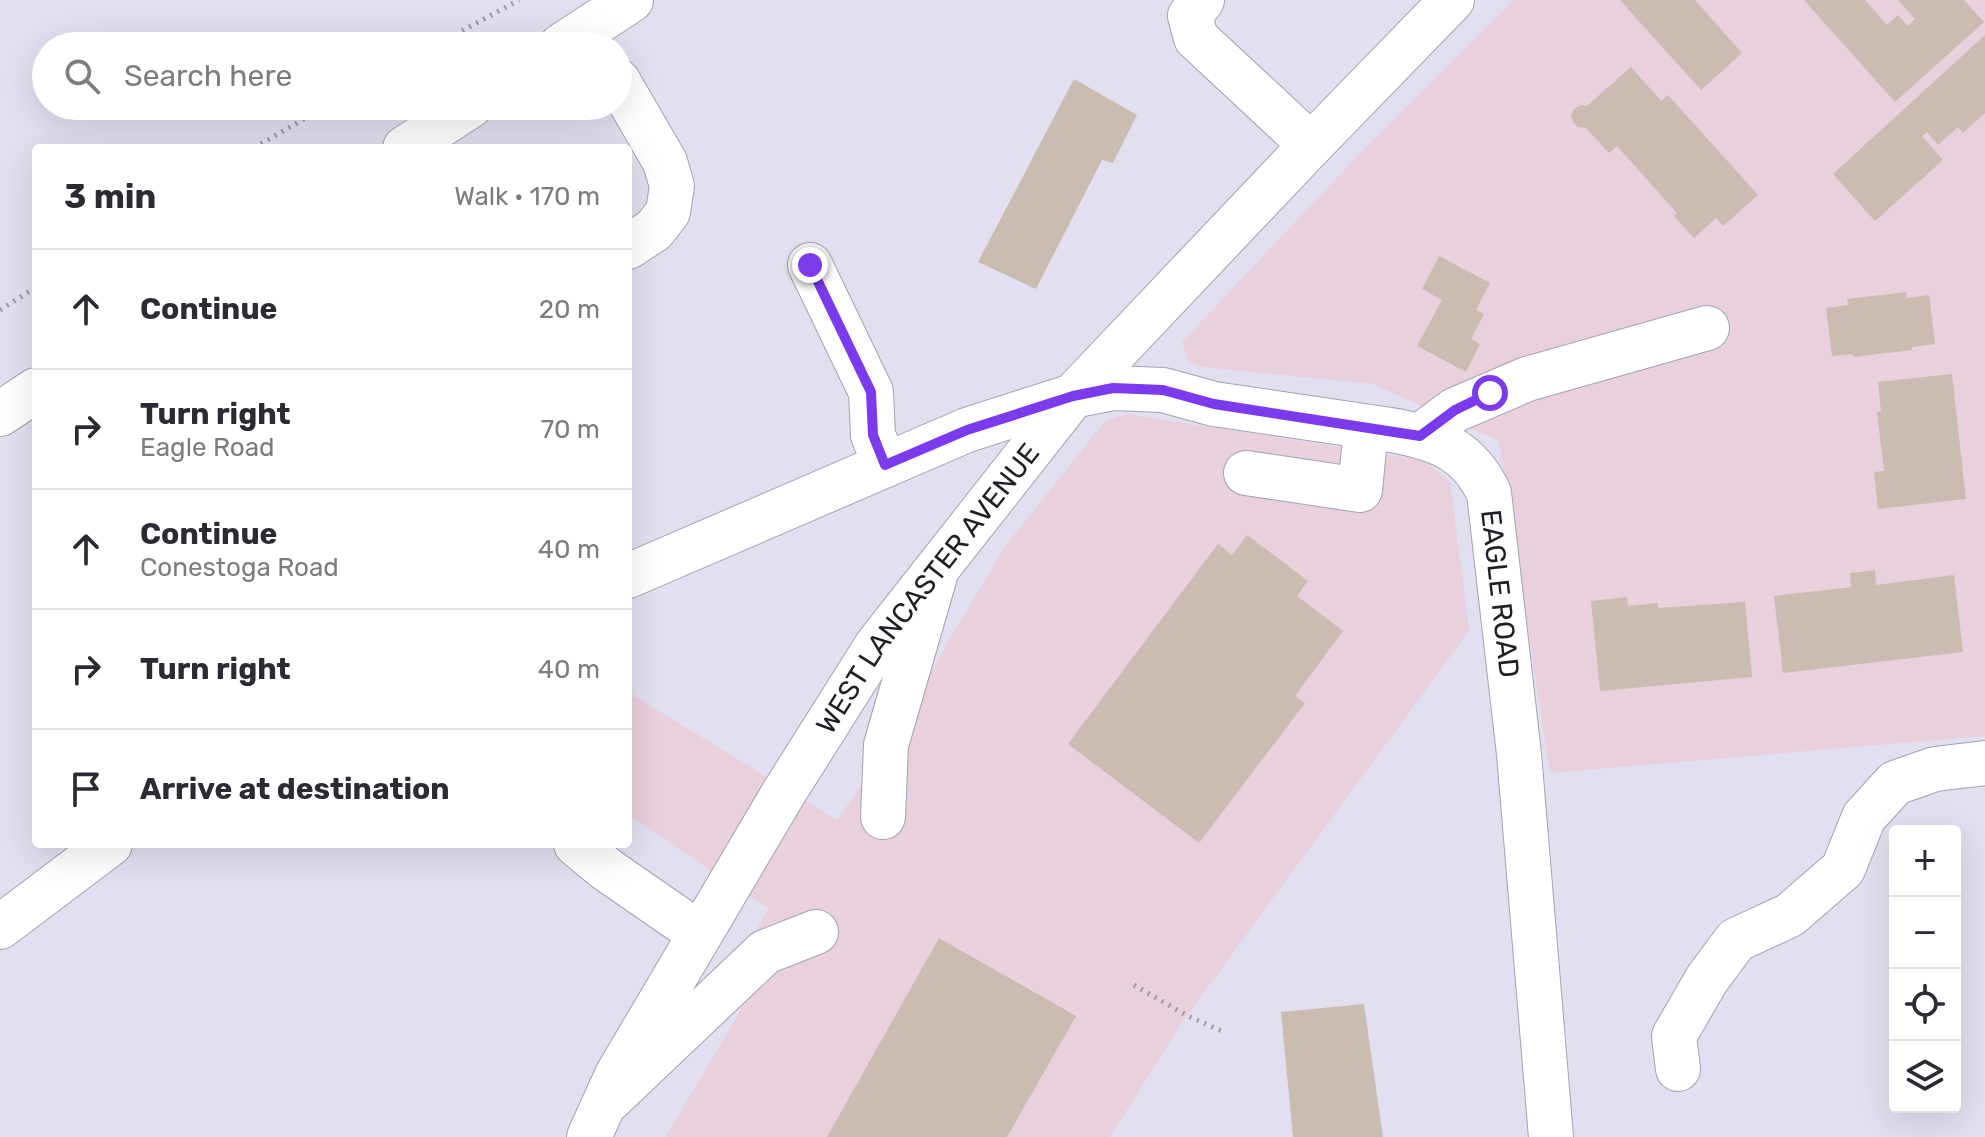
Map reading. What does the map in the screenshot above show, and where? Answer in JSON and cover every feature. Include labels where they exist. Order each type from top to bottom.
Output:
[{"type":"main road","points":[[592,32],[631,0]]},
{"type":"main road","points":[[1202,0],[1190,16],[1196,38],[1311,145]]},
{"type":"main road","name":"WEST LANCASTER AVENUE","points":[[596,1121],[617,1075],[700,934],[877,645],[1073,396],[1311,145],[1437,5]]},
{"type":"main road","points":[[632,105],[665,162],[672,186],[668,212],[654,230],[632,244]]},
{"type":"main road","points":[[416,144],[450,120]]},
{"type":"main road","points":[[810,265],[871,392],[873,435],[885,465]]},
{"type":"main road","points":[[1420,436],[1455,410],[1527,379],[1707,328]]},
{"type":"main road","name":"EAGLE ROAD","points":[[632,574],[967,430],[1073,396],[1113,388],[1163,390],[1214,404],[1420,436],[1467,459],[1480,474],[1489,493],[1519,754],[1551,1137]]},
{"type":"main road","points":[[0,414],[32,393]]},
{"type":"main road","points":[[1246,473],[1360,490],[1366,428]]},
{"type":"main road","points":[[883,817],[886,745],[937,569]]},
{"type":"main road","points":[[1678,1069],[1674,1036],[1707,979],[1736,940],[1790,915],[1843,869],[1864,817],[1895,783],[1935,769],[1985,763]]},
{"type":"main road","points":[[0,927],[105,848]]},
{"type":"main road","points":[[581,848],[700,934]]},
{"type":"main road","points":[[596,1121],[765,952],[816,932]]},
{"type":"path","points":[[460,32],[519,0]]},
{"type":"path","points":[[261,144],[302,120]]},
{"type":"path","points":[[0,310],[32,290]]},
{"type":"path","points":[[1134,985],[1188,1016],[1224,1032]]},
{"type":"shaded area","points":[[1514,0],[1985,0],[1985,736],[1550,773],[1499,441],[1373,384],[1203,367],[1188,362],[1182,342],[1363,150]]},
{"type":"shaded area","points":[[1126,414],[1423,460],[1450,481],[1469,631],[1183,1021],[1110,1137],[666,1137],[754,987],[758,927],[769,909],[632,818],[632,694],[837,820],[894,740],[1006,545],[1105,421]]},
{"type":"building","points":[[1620,0],[1695,0],[1742,53],[1701,90]]},
{"type":"building","points":[[1804,0],[1865,0],[1887,25],[1898,15],[1908,26],[1915,19],[1898,0],[1964,0],[1984,22],[1895,102]]},
{"type":"building","points":[[1985,35],[1985,113],[1963,133],[1958,127],[1938,145],[1927,132],[1922,136],[1943,160],[1875,221],[1833,174]]},
{"type":"building","points":[[1631,67],[1661,101],[1668,95],[1758,195],[1723,226],[1716,218],[1694,238],[1674,216],[1677,213],[1617,146],[1609,153],[1586,128],[1578,127],[1573,122],[1571,115],[1574,109],[1587,106]]},
{"type":"building","points":[[1074,79],[1137,115],[1113,163],[1102,160],[1036,289],[978,262]]},
{"type":"building","points":[[1439,256],[1490,283],[1476,310],[1484,314],[1471,339],[1480,344],[1466,372],[1417,346],[1442,300],[1422,289]]},
{"type":"building","points":[[1906,292],[1907,298],[1929,295],[1935,344],[1854,357],[1853,354],[1832,356],[1826,308],[1848,305],[1847,299]]},
{"type":"building","points":[[1952,374],[1966,499],[1878,509],[1874,472],[1884,471],[1877,412],[1881,411],[1878,382]]},
{"type":"building","points":[[1247,535],[1308,581],[1297,596],[1343,631],[1295,696],[1305,703],[1199,843],[1068,744],[1218,544],[1232,555]]},
{"type":"building","points":[[1875,570],[1876,585],[1954,575],[1963,652],[1783,673],[1774,596],[1851,587],[1850,573]]},
{"type":"building","points":[[1627,597],[1628,606],[1658,603],[1658,608],[1745,602],[1752,677],[1600,691],[1591,601]]},
{"type":"building","points":[[939,938],[1076,1016],[1007,1137],[827,1137]]},
{"type":"building","points":[[1364,1004],[1383,1137],[1293,1137],[1281,1012]]},
{"type":"route","points":[[810,265],[871,392],[873,435],[885,465],[967,430],[1073,396],[1113,388],[1163,390],[1214,404],[1420,436],[1455,410],[1490,393]]}]
